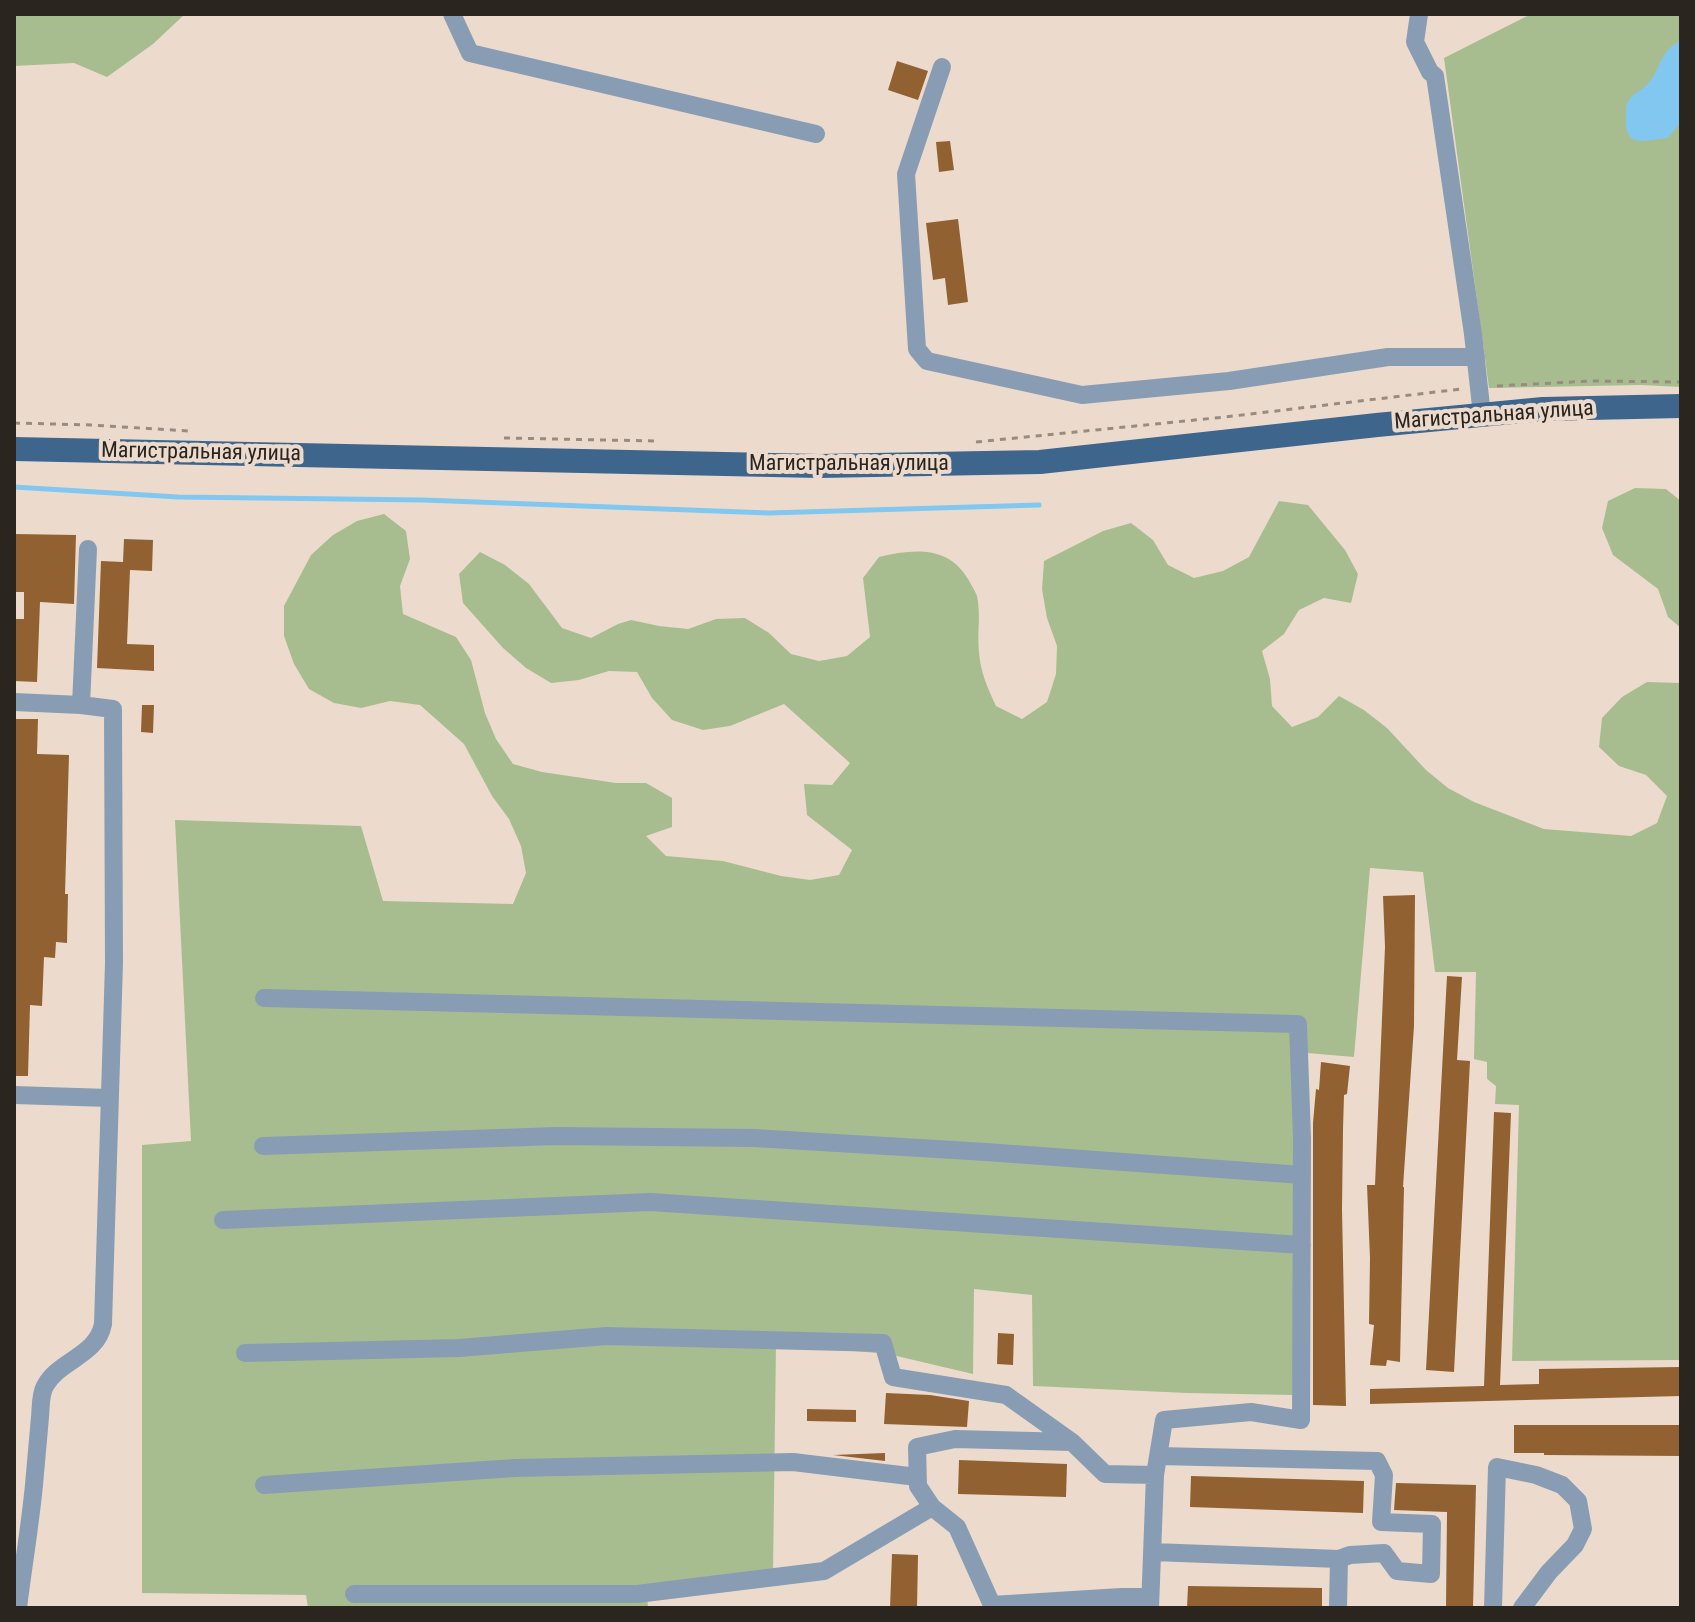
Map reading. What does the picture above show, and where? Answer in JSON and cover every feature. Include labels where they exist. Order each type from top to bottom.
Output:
[{"type":"main road","name":"Магистральная улица","points":[[14,449],[819,466],[993,464],[1085,458],[1543,409],[1681,406]]},
{"type":"lane","points":[[452,14],[470,53],[816,134]]},
{"type":"lane","points":[[1419,14],[1415,42],[1435,76],[1482,415]]},
{"type":"lane","points":[[942,67],[906,174],[917,349],[927,361],[1082,395],[1229,381],[1388,357],[1476,357]]},
{"type":"lane","points":[[81,705],[88,549]]},
{"type":"lane","points":[[14,702],[113,709],[114,963],[102,1330],[89,1349],[45,1386],[18,1608]]},
{"type":"lane","points":[[264,998],[1298,1024],[1302,1175],[1301,1420],[1251,1412],[1164,1420],[1156,1466],[1150,1603],[1121,1597],[991,1607],[957,1527],[932,1507],[918,1486],[917,1447],[955,1439],[1072,1442]]},
{"type":"lane","points":[[14,1095],[109,1098]]},
{"type":"lane","points":[[263,1146],[557,1136],[754,1138],[1302,1175]]},
{"type":"lane","points":[[223,1220],[650,1202],[1302,1245]]},
{"type":"lane","points":[[245,1353],[459,1348],[607,1336],[883,1343],[893,1377],[1006,1395],[1072,1442],[1105,1474],[1156,1466],[1377,1461],[1384,1475],[1381,1522],[1432,1524],[1431,1574],[1397,1571],[1384,1553],[1350,1555],[1339,1559],[1153,1552]]},
{"type":"lane","points":[[264,1485],[515,1468],[793,1462],[917,1477]]},
{"type":"lane","points":[[1493,1608],[1497,1467],[1536,1475],[1562,1485],[1578,1501],[1583,1529],[1575,1545],[1549,1572],[1522,1608]]},
{"type":"lane","points":[[354,1594],[637,1594],[824,1571],[932,1507]]},
{"type":"lane","points":[[1338,1608],[1339,1559]]},
{"type":"path","points":[[964,442],[1022,439],[1479,387],[1591,381],[1681,382]]},
{"type":"path","points":[[14,423],[200,432]]},
{"type":"path","points":[[498,438],[663,441]]},
{"type":"green space","points":[[14,14],[185,14],[153,44],[107,77],[74,63],[14,66]]},
{"type":"green space","points":[[1531,14],[1681,14],[1681,387],[1489,388],[1444,58]]},
{"type":"green space","points":[[1635,488],[1666,489],[1681,501],[1681,628],[1668,617],[1658,589],[1613,555],[1602,528],[1608,501]]},
{"type":"green space","points":[[1279,501],[1308,505],[1345,550],[1358,574],[1351,603],[1324,598],[1299,610],[1284,634],[1262,651],[1270,679],[1272,706],[1292,727],[1318,717],[1339,696],[1387,728],[1426,770],[1448,788],[1474,802],[1544,829],[1631,836],[1657,823],[1667,796],[1646,775],[1619,766],[1599,747],[1602,718],[1622,697],[1647,682],[1681,683],[1681,1360],[1512,1361],[1519,1105],[1495,1104],[1496,1086],[1487,1079],[1487,1062],[1474,1059],[1476,972],[1435,972],[1423,872],[1370,868],[1354,1057],[1307,1053],[1292,1395],[1033,1386],[1032,1295],[974,1289],[973,1374],[888,1354],[776,1344],[773,1573],[647,1594],[648,1608],[308,1608],[306,1595],[142,1593],[142,1145],[191,1141],[175,820],[361,826],[383,901],[513,904],[526,873],[521,846],[509,819],[492,796],[464,744],[420,705],[390,701],[361,708],[334,703],[309,689],[294,664],[284,636],[284,606],[311,555],[333,535],[357,521],[384,514],[406,531],[410,559],[400,586],[403,614],[456,637],[471,660],[485,713],[496,739],[513,764],[542,772],[616,783],[646,783],[672,798],[672,827],[646,836],[666,856],[723,861],[810,880],[839,875],[852,850],[807,815],[804,784],[832,785],[850,763],[784,704],[730,726],[703,730],[672,720],[652,698],[637,672],[609,671],[579,680],[551,683],[526,668],[503,648],[463,603],[459,574],[480,552],[505,565],[529,584],[562,628],[591,638],[631,620],[688,629],[716,619],[745,618],[769,633],[791,654],[819,661],[847,656],[870,637],[863,578],[879,557],[904,552],[929,552],[950,560],[968,579],[977,596],[980,659],[985,680],[996,706],[1022,719],[1047,702],[1056,674],[1057,646],[1047,618],[1042,589],[1044,561],[1103,531],[1131,523],[1153,540],[1168,565],[1194,578],[1223,571],[1249,557]]},
{"type":"water","points":[[1681,40],[1681,122],[1668,138],[1633,139],[1627,129],[1628,101],[1647,85],[1664,55]]},
{"type":"building","points":[[897,61],[928,71],[918,100],[888,90]]},
{"type":"building","points":[[950,141],[954,170],[939,172],[936,142]]},
{"type":"building","points":[[958,219],[968,302],[948,305],[945,278],[933,280],[926,223]]},
{"type":"building","points":[[14,534],[76,535],[74,604],[40,602],[37,682],[14,681],[14,619],[24,619],[24,592],[14,592]]},
{"type":"building","points":[[124,539],[153,540],[152,571],[130,570],[127,644],[154,645],[154,671],[97,668],[101,561],[123,562]]},
{"type":"building","points":[[142,705],[154,705],[153,733],[141,732]]},
{"type":"building","points":[[14,719],[38,719],[37,754],[69,755],[65,894],[68,894],[67,943],[56,942],[55,958],[44,957],[42,1006],[30,1005],[28,1076],[14,1076]]},
{"type":"building","points":[[1415,895],[1414,1026],[1403,1187],[1400,1362],[1387,1360],[1386,1366],[1370,1365],[1374,1325],[1369,1324],[1367,1185],[1375,1185],[1385,947],[1383,896]]},
{"type":"building","points":[[1447,976],[1462,977],[1457,1060],[1470,1061],[1454,1372],[1426,1370]]},
{"type":"building","points":[[1321,1062],[1350,1066],[1347,1094],[1344,1095],[1342,1209],[1346,1406],[1313,1405],[1313,1123]]},
{"type":"building","points":[[1494,1112],[1511,1113],[1500,1385],[1539,1384],[1539,1369],[1681,1367],[1681,1396],[1370,1404],[1370,1389],[1484,1386]]},
{"type":"building","points":[[998,1333],[1014,1334],[1013,1365],[997,1364]]},
{"type":"building","points":[[886,1393],[969,1401],[967,1427],[884,1424]]},
{"type":"building","points":[[807,1409],[856,1410],[856,1422],[807,1421]]},
{"type":"building","points":[[1514,1425],[1681,1425],[1681,1456],[1514,1453]]},
{"type":"building","points":[[885,1453],[885,1461],[833,1455]]},
{"type":"building","points":[[959,1460],[1067,1464],[1066,1497],[958,1494]]},
{"type":"building","points":[[1191,1476],[1364,1481],[1363,1513],[1190,1507]]},
{"type":"building","points":[[1396,1483],[1476,1485],[1473,1608],[1446,1608],[1447,1512],[1394,1510]]},
{"type":"building","points":[[892,1554],[918,1555],[917,1608],[890,1608]]},
{"type":"building","points":[[1188,1586],[1322,1588],[1322,1608],[1187,1608]]},
{"type":"waterway","points":[[14,487],[178,497],[423,500],[769,513],[1039,505]]}]
